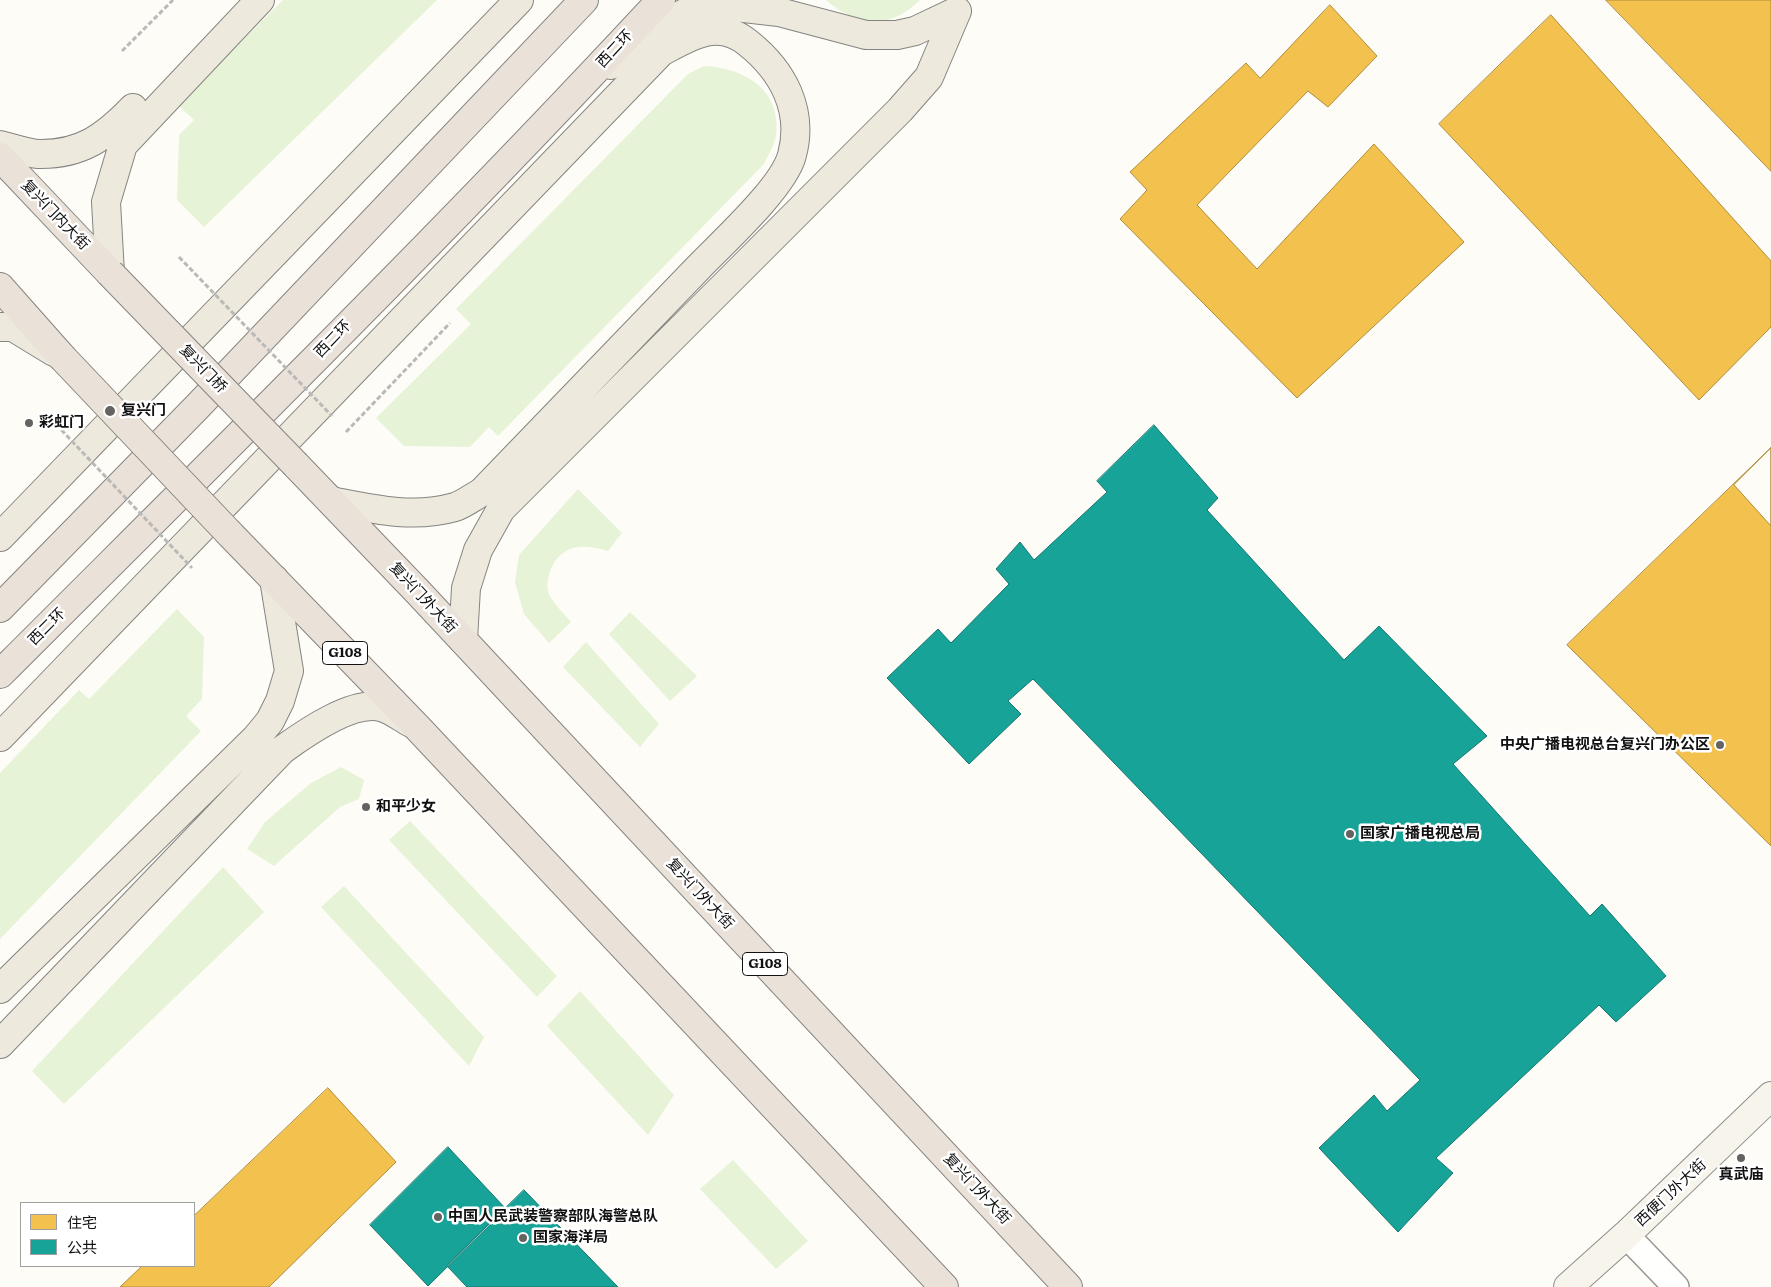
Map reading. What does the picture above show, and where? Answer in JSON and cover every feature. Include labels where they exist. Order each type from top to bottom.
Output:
[{"type":"highway","points":[[0,608],[396,200],[584,0]]},
{"type":"highway","name":"西二环","points":[[0,674],[236,438],[571,97],[661,0]]},
{"type":"highway","name":"复兴门内大街","points":[[0,158],[110,273]]},
{"type":"highway","name":"复兴门桥","points":[[110,273],[331,501]]},
{"type":"highway","points":[[0,287],[62,357],[274,579]]},
{"type":"highway","name":"复兴门外大街","points":[[331,501],[1068,1287]]},
{"type":"highway","name":"G108","points":[[274,579],[416,726],[944,1287]]},
{"type":"main road","points":[[0,145],[38,154],[77,149],[109,132],[240,0]]},
{"type":"main road","points":[[110,273],[106,202],[123,145],[260,0]]},
{"type":"main road","points":[[0,537],[519,0]]},
{"type":"main road","points":[[571,97],[636,45],[696,6],[709,4],[756,8],[805,18],[866,35],[896,35],[915,31],[959,6]]},
{"type":"main road","points":[[463,640],[466,588],[478,550],[502,509],[900,110],[929,77],[959,6]]},
{"type":"main road","points":[[0,737],[661,52],[692,35],[710,30],[736,34],[760,53],[791,97],[796,135],[792,158],[770,192],[719,246],[482,492],[457,506],[432,512],[390,513],[331,501]]},
{"type":"main road","points":[[0,327],[13,327],[62,357]]},
{"type":"main road","points":[[0,989],[256,738],[270,721],[280,701],[289,671],[274,579]]},
{"type":"main road","points":[[0,1044],[282,750],[332,718],[362,708],[383,707],[416,726]]},
{"type":"street","name":"西便门外大街","points":[[1568,1287],[1626,1235],[1771,1096]]},
{"type":"street","points":[[1626,1235],[1676,1287]]},
{"type":"path","points":[[122,52],[173,0]]},
{"type":"path","points":[[179,257],[332,416]]},
{"type":"path","points":[[346,432],[450,323]]},
{"type":"path","points":[[51,419],[192,568]]},
{"type":"green space","points":[[283,0],[437,0],[204,227],[177,200],[179,135],[194,120],[178,105]]},
{"type":"green space","points":[[826,0],[920,0],[909,10],[897,16],[873,21],[861,20],[850,16]]},
{"type":"green space","points":[[704,66],[733,71],[757,84],[766,94],[773,106],[776,120],[776,136],[764,164],[498,436],[489,427],[470,447],[404,446],[376,418],[471,324],[456,309],[688,74]]},
{"type":"green space","points":[[578,489],[622,533],[608,551],[590,547],[573,548],[560,555],[555,562],[550,571],[547,585],[548,591],[556,605],[571,622],[549,643],[524,614],[515,582],[519,555]]},
{"type":"green space","points":[[177,609],[204,637],[202,699],[186,716],[201,731],[0,939],[0,773],[79,690],[89,699]]},
{"type":"green space","points":[[630,612],[697,676],[670,701],[609,634]]},
{"type":"green space","points":[[586,642],[659,724],[640,747],[563,667]]},
{"type":"green space","points":[[341,767],[364,780],[359,799],[340,807],[274,866],[247,849],[265,822],[311,783]]},
{"type":"green space","points":[[410,821],[557,976],[537,997],[389,840]]},
{"type":"green space","points":[[223,867],[264,912],[64,1104],[32,1071]]},
{"type":"green space","points":[[344,886],[484,1037],[469,1066],[321,907]]},
{"type":"green space","points":[[580,991],[674,1095],[648,1135],[547,1026]]},
{"type":"green space","points":[[733,1160],[808,1241],[776,1269],[700,1189]]},
{"type":"building: 住宅","points":[[1606,0],[1771,0],[1771,171]]},
{"type":"building: 住宅","points":[[1330,5],[1377,56],[1328,107],[1308,91],[1197,205],[1257,269],[1374,144],[1464,242],[1297,398],[1120,219],[1147,190],[1130,172],[1246,63],[1260,78]]},
{"type":"building: 住宅","points":[[1551,15],[1771,261],[1771,327],[1699,400],[1439,124]]},
{"type":"building: 住宅","name":"中央广播电视总台复兴门办公区","points":[[1771,448],[1771,846],[1567,645]]},
{"type":"building: 住宅","points":[[1771,448],[1771,526],[1734,485]]},
{"type":"building: 住宅","points":[[328,1088],[396,1162],[269,1287],[120,1287],[141,1267],[195,1267],[195,1215]]},
{"type":"building: 公共","name":"国家广播电视总局","points":[[1154,425],[1218,498],[1207,510],[1344,660],[1379,626],[1487,736],[1453,764],[1590,916],[1602,904],[1666,976],[1616,1022],[1599,1005],[1436,1158],[1453,1173],[1398,1232],[1319,1148],[1374,1095],[1387,1111],[1420,1080],[1033,679],[1008,701],[1021,714],[969,764],[887,678],[938,629],[951,643],[1009,584],[996,569],[1020,542],[1034,560],[1107,492],[1097,481]]},
{"type":"building: 公共","name":"中国人民武装警察部队海警总队","points":[[448,1147],[506,1209],[428,1286],[370,1225]]},
{"type":"building: 公共","name":"国家海洋局","points":[[524,1190],[618,1287],[467,1287],[447,1266]]},
{"type":"place","name":"复兴门","points":[[110,411]]},
{"type":"place","name":"彩虹门","points":[[29,423]]},
{"type":"place","name":"中央广播电视总台复兴门办公区","points":[[1720,745]]},
{"type":"place","name":"和平少女","points":[[366,807]]},
{"type":"place","name":"国家广播电视总局","points":[[1350,834]]},
{"type":"place","name":"真武庙","points":[[1741,1158]]},
{"type":"place","name":"中国人民武装警察部队海警总队","points":[[438,1217]]},
{"type":"place","name":"国家海洋局","points":[[523,1238]]}]
